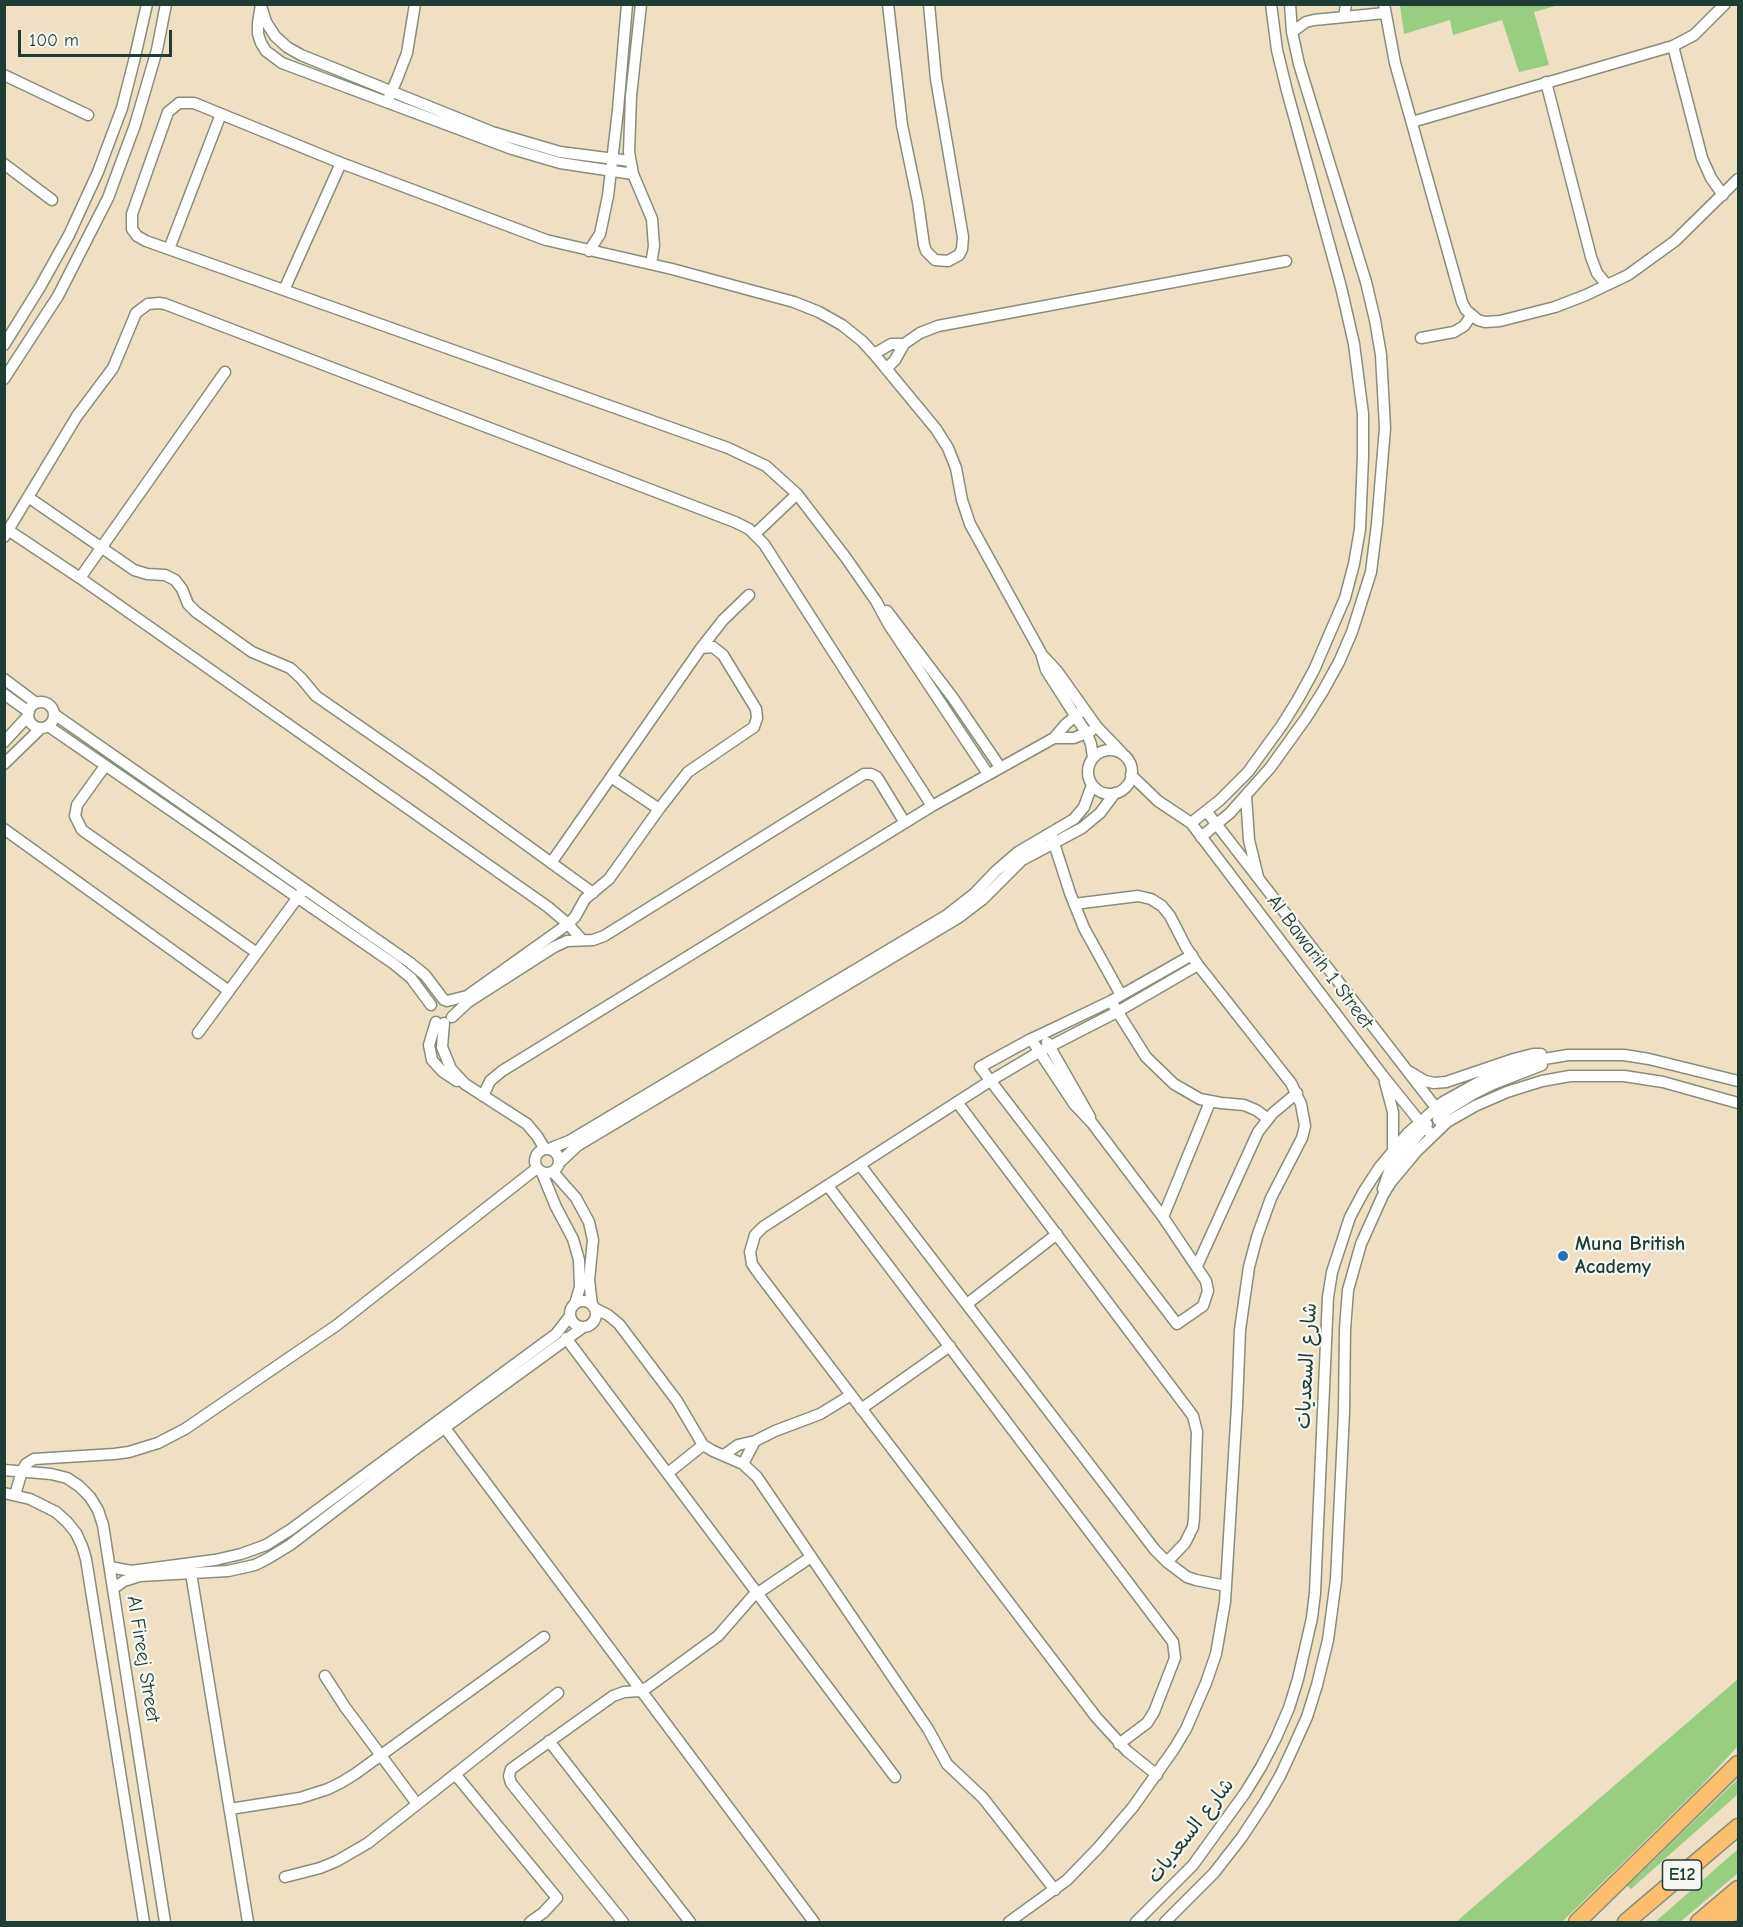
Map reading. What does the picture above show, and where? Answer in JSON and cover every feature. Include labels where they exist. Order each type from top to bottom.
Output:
[{"type":"highway","points":[[1577,1923],[1738,1764]]},
{"type":"highway","name":"E12","points":[[1626,1923],[1738,1827]]},
{"type":"highway","points":[[1699,1923],[1738,1889]]},
{"type":"highway","points":[[1721,1923],[1738,1908]]},
{"type":"street","points":[[4,345],[69,236],[98,172],[122,108],[147,4]]},
{"type":"street","points":[[4,379],[58,296],[108,198],[141,105],[157,50],[166,4]]},
{"type":"street","points":[[386,103],[407,53],[415,4]]},
{"type":"street","points":[[589,251],[600,234],[611,166],[627,4]]},
{"type":"street","points":[[641,4],[630,115],[630,161],[633,174],[652,219],[654,246],[651,264]]},
{"type":"street","points":[[888,4],[898,102],[924,245],[935,260],[948,261],[959,255],[963,237],[936,79],[929,4]]},
{"type":"street","points":[[1191,824],[1207,812],[1248,772],[1277,733],[1314,670],[1345,598],[1354,564],[1362,503],[1362,397],[1352,331],[1284,80],[1277,50],[1271,4]]},
{"type":"street","points":[[1201,837],[1216,826],[1246,796],[1270,768],[1306,718],[1339,662],[1352,633],[1371,572],[1375,547],[1385,428],[1383,376],[1375,320],[1366,282],[1305,85],[1292,32],[1290,4]]},
{"type":"street","points":[[1344,16],[1346,4]]},
{"type":"street","points":[[1412,122],[1673,46],[1694,34],[1725,4]]},
{"type":"street","points":[[261,5],[266,22],[275,36],[294,51],[466,123],[633,174]]},
{"type":"street","points":[[261,5],[258,34],[266,51],[273,58],[291,67],[536,157],[584,168],[611,166],[630,161]]},
{"type":"street","points":[[1292,32],[1306,22],[1384,9],[1395,63],[1462,302],[1472,316],[1485,322],[1500,321],[1555,307],[1607,285],[1647,263],[1675,241],[1738,179]]},
{"type":"street","points":[[1673,46],[1702,158],[1711,178],[1723,195]]},
{"type":"street","points":[[4,75],[88,115]]},
{"type":"street","points":[[1546,82],[1591,257],[1597,273],[1607,285]]},
{"type":"street","points":[[1000,767],[908,645],[889,625],[876,601],[797,494],[766,466],[741,453],[141,239],[134,233],[131,224],[132,214],[166,115],[175,105],[184,102],[194,103],[341,163],[546,240],[651,264],[807,307],[842,325],[874,354],[936,429],[948,448],[956,468],[962,500],[970,524],[1041,653],[1057,671],[1079,713],[1091,744],[1093,757]]},
{"type":"street","points":[[169,249],[221,114]]},
{"type":"street","points":[[284,290],[341,163]]},
{"type":"street","points":[[4,164],[52,200]]},
{"type":"street","points":[[874,354],[891,344],[904,344],[929,329],[948,324],[1286,261]]},
{"type":"street","points":[[582,940],[555,912],[80,578],[6,533],[77,416],[113,368],[136,313],[148,304],[159,303],[735,522],[755,534],[764,544],[932,806]]},
{"type":"street","points":[[1421,338],[1454,332],[1464,326],[1472,316]]},
{"type":"street","points":[[886,369],[899,355],[904,344]]},
{"type":"street","points":[[80,578],[225,372]]},
{"type":"street","points":[[1363,429],[1385,428]]},
{"type":"street","points":[[755,534],[797,494]]},
{"type":"street","points":[[28,497],[134,570],[147,574],[165,575],[175,580],[182,588],[188,604],[204,618],[252,652],[290,668],[316,696],[593,893]]},
{"type":"street","points":[[551,863],[701,648],[723,620],[749,595]]},
{"type":"street","points":[[431,1005],[437,1001],[461,999],[568,924],[575,917],[585,899],[609,879],[688,772],[750,731],[756,723],[756,709],[721,652],[709,646],[701,648]]},
{"type":"street","points":[[6,687],[31,710],[31,723],[45,727],[417,969],[432,983],[453,1010],[444,1021],[442,1047],[446,1062],[455,1074],[471,1088],[526,1124],[547,1149],[556,1152],[548,1169],[556,1207],[573,1239],[579,1260],[580,1287],[570,1316],[556,1334],[485,1392],[293,1535],[254,1550],[191,1568],[140,1576],[124,1581],[114,1588]]},
{"type":"street","points":[[948,701],[988,774]]},
{"type":"street","points":[[4,742],[31,710],[46,704],[54,714],[403,970],[419,987],[431,1005],[430,1015],[444,1021]]},
{"type":"street","points":[[1052,838],[1082,828],[1091,821],[1115,793],[1126,786],[1131,775],[1130,763],[1097,727],[1079,713]]},
{"type":"street","points":[[483,1096],[490,1082],[502,1071],[932,806],[1054,738],[1061,728],[1079,713]]},
{"type":"street","points":[[4,764],[52,721],[54,714]]},
{"type":"street","points":[[1054,738],[1067,739],[1087,734],[1097,727]]},
{"type":"street","points":[[1115,793],[1103,792],[1092,785],[1088,768],[1093,757],[1104,750],[1122,754]]},
{"type":"street","points":[[105,766],[77,806],[75,816],[82,830],[257,953]]},
{"type":"street","points":[[444,1021],[468,1002],[554,946],[567,941],[593,940],[604,936],[864,774],[877,777],[905,823]]},
{"type":"street","name":"Al Bawarih 1 Street","points":[[1131,775],[1158,801],[1191,824],[1383,1076],[1426,1128]]},
{"type":"street","points":[[611,777],[659,809]]},
{"type":"street","points":[[485,1392],[566,1338],[587,1327],[594,1322],[596,1317],[589,1287],[593,1240],[589,1222],[576,1198],[535,1158],[538,1152],[569,1141],[975,906],[1022,860],[1079,814],[1088,800],[1092,785]]},
{"type":"street","points":[[1246,796],[1249,840],[1260,883]]},
{"type":"street","name":"Al Bawarih 1 Street","points":[[1207,812],[1441,1115]]},
{"type":"street","points":[[4,829],[229,991]]},
{"type":"street","points":[[1052,838],[1074,904],[1116,998],[1117,1012],[1140,1050],[1159,1072],[1190,1095],[1210,1102],[1244,1105],[1267,1118]]},
{"type":"street","points":[[198,1033],[300,894]]},
{"type":"street","points":[[1009,1923],[1055,1890],[1098,1848],[1157,1775],[1186,1729],[1206,1683],[1220,1635],[1226,1586],[1240,1330],[1249,1267],[1263,1218],[1281,1175],[1304,1132],[1305,1114],[1288,1078],[1191,956],[1167,911],[1151,899],[1131,896],[1074,904]]},
{"type":"street","points":[[1031,1039],[1044,1050],[1085,1105],[1092,1123],[1163,1217],[1208,1286],[1206,1301],[1198,1310],[1177,1324],[980,1067],[1031,1039],[1116,998],[1191,956]]},
{"type":"street","points":[[1157,1775],[1119,1744],[1096,1717],[759,1274],[751,1258],[752,1240],[759,1231],[990,1081],[1198,965]]},
{"type":"street","points":[[10,1494],[26,1464],[34,1459],[129,1452],[158,1443],[185,1429],[337,1326],[577,1146],[756,1034]]},
{"type":"street","points":[[1042,1034],[1044,1050]]},
{"type":"street","points":[[1403,1066],[1425,1081],[1446,1083],[1533,1054],[1568,1055]]},
{"type":"street","name":"شارع السعديات","points":[[1165,1923],[1214,1873],[1265,1802],[1280,1776],[1307,1717],[1317,1685],[1328,1640],[1336,1580],[1348,1290],[1361,1244],[1383,1195],[1384,1182],[1390,1169],[1426,1128],[1441,1115],[1457,1093],[1488,1077],[1538,1060],[1568,1055],[1605,1054],[1649,1059],[1738,1081]]},
{"type":"street","name":"شارع السعديات","points":[[1136,1923],[1193,1865],[1245,1793],[1262,1767],[1276,1738],[1299,1679],[1315,1593],[1328,1298],[1332,1272],[1350,1217],[1364,1191],[1393,1149],[1426,1128],[1441,1115],[1475,1106],[1507,1092],[1542,1081],[1570,1076],[1597,1075],[1647,1079],[1738,1105]]},
{"type":"street","points":[[1383,1076],[1393,1112],[1393,1149]]},
{"type":"street","points":[[1197,1266],[1258,1132],[1267,1118],[1297,1093]]},
{"type":"street","points":[[957,1102],[1187,1406],[1195,1421],[1197,1432],[1193,1527],[1180,1550],[1167,1562]]},
{"type":"street","points":[[1163,1217],[1210,1102]]},
{"type":"street","points":[[860,1165],[1167,1562],[1179,1572],[1196,1580],[1226,1586]]},
{"type":"street","points":[[828,1186],[1173,1642],[1175,1658],[1154,1712],[1147,1724],[1119,1744]]},
{"type":"street","points":[[967,1304],[1057,1234]]},
{"type":"street","points":[[574,1304],[583,1301],[619,1324],[677,1401],[703,1445],[743,1464],[763,1485],[928,1729],[946,1764],[983,1798],[1055,1890]]},
{"type":"street","points":[[570,1316],[574,1324],[582,1328]]},
{"type":"street","points":[[566,1338],[895,1777]]},
{"type":"street","points":[[861,1409],[950,1346]]},
{"type":"street","points":[[724,1455],[738,1445],[755,1441],[774,1431],[820,1414],[851,1395]]},
{"type":"street","points":[[442,1424],[814,1923]]},
{"type":"street","points":[[743,1464],[755,1441]]},
{"type":"street","points":[[668,1473],[703,1445]]},
{"type":"street","name":"Al Fireej Street","points":[[4,1470],[51,1474],[66,1478],[90,1497],[104,1525],[165,1923]]},
{"type":"street","name":"Al Fireej Street","points":[[10,1494],[44,1504],[56,1512],[76,1533],[84,1553],[144,1923]]},
{"type":"street","points":[[623,1923],[510,1779],[510,1772],[613,1696],[624,1692],[640,1691],[648,1687],[718,1636],[757,1593],[811,1557]]},
{"type":"street","points":[[110,1567],[131,1571],[191,1568]]},
{"type":"street","points":[[191,1568],[248,1923]]},
{"type":"street","points":[[230,1809],[314,1794],[348,1778],[544,1637]]},
{"type":"street","points":[[325,1676],[417,1804]]},
{"type":"street","points":[[285,1877],[320,1868],[353,1853],[558,1693]]},
{"type":"street","points":[[549,1741],[690,1923]]},
{"type":"street","points":[[455,1774],[557,1898],[530,1923]]},
{"type":"green space","points":[[1400,5],[1559,5],[1534,12],[1549,65],[1519,72],[1502,20],[1453,35],[1450,20],[1404,34]]},
{"type":"green space","points":[[1738,1679],[1738,1746],[1700,1787],[1562,1922],[1456,1922]]},
{"type":"green space","points":[[1738,1779],[1738,1794],[1631,1889],[1627,1886]]},
{"type":"green space","points":[[1738,1849],[1738,1873],[1680,1922],[1655,1922]]},
{"type":"place","name":"Muna British Academy","points":[[1563,1256]]}]
